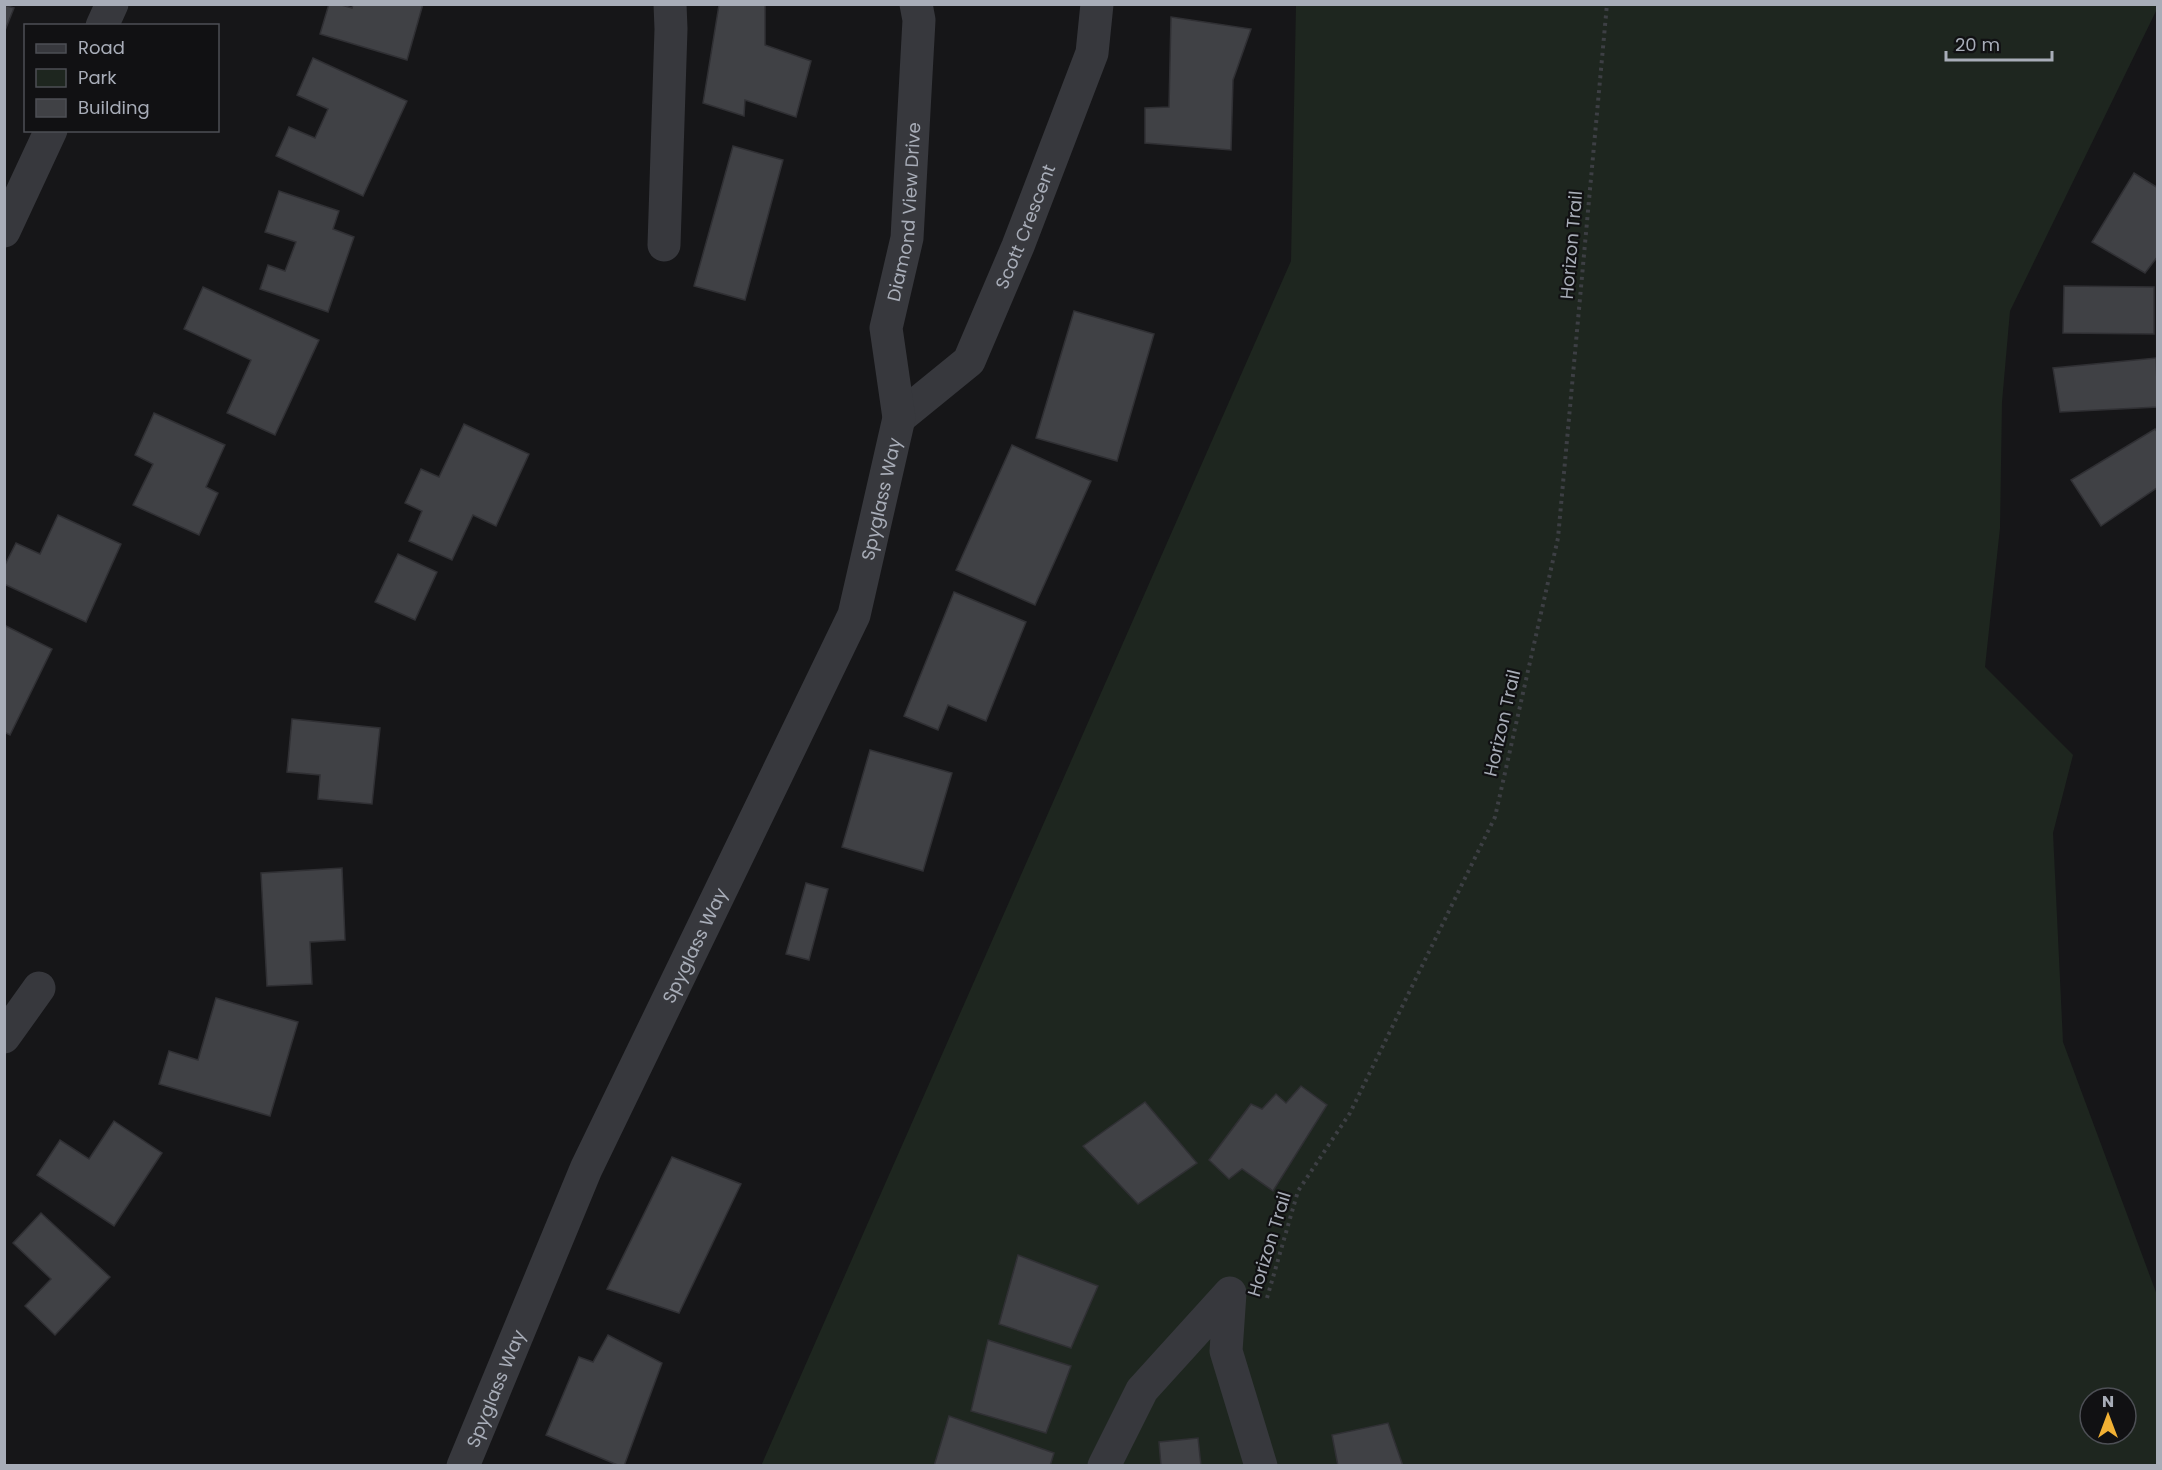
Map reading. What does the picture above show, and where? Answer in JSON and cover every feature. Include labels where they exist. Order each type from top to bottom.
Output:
[{"type":"street","points":[[103,24],[112,4]]},
{"type":"street","points":[[664,245],[670,4]]},
{"type":"street","name":"Diamond View Drive","points":[[899,418],[886,328],[907,238],[920,20],[916,4]]},
{"type":"street","name":"Scott Crescent","points":[[899,418],[969,361],[1018,246],[1092,53],[1097,4]]},
{"type":"street","points":[[4,231],[50,132]]},
{"type":"street","name":"Spyglass Way","points":[[463,1466],[586,1169],[854,615],[899,418]]},
{"type":"street","points":[[4,1037],[39,988]]},
{"type":"street","points":[[1104,1466],[1142,1390],[1230,1293],[1226,1351],[1261,1466]]},
{"type":"path","name":"Horizon Trail","points":[[1265,1304],[1298,1191],[1350,1113],[1495,817],[1558,538],[1607,4]]},
{"type":"green space","points":[[1296,5],[2157,5],[2010,311],[2002,402],[2000,528],[1985,667],[2073,755],[2053,833],[2063,1042],[2157,1295],[2157,1465],[761,1466],[1291,261]]},
{"type":"building","points":[[329,4],[352,8],[353,4],[423,4],[407,60],[320,34]]},
{"type":"building","points":[[765,4],[765,45],[811,61],[796,117],[745,100],[744,116],[703,103],[719,5]]},
{"type":"building","points":[[4,5],[14,8],[4,33]]},
{"type":"building","points":[[1171,17],[1251,29],[1233,80],[1231,150],[1145,143],[1145,108],[1169,107]]},
{"type":"building","points":[[313,58],[407,101],[363,196],[276,156],[289,127],[315,138],[328,109],[297,95]]},
{"type":"building","points":[[733,146],[783,160],[745,300],[694,286]]},
{"type":"building","points":[[2134,173],[2158,188],[2158,256],[2145,273],[2092,242]]},
{"type":"building","points":[[279,191],[339,211],[333,229],[354,237],[328,312],[260,289],[268,265],[285,271],[296,242],[265,232]]},
{"type":"building","points":[[2064,286],[2154,287],[2154,334],[2063,333]]},
{"type":"building","points":[[203,287],[319,340],[275,435],[227,413],[251,360],[184,329]]},
{"type":"building","points":[[1074,311],[1154,334],[1117,461],[1036,438]]},
{"type":"building","points":[[2156,358],[2158,407],[2060,412],[2053,368]]},
{"type":"building","points":[[154,413],[225,445],[206,487],[218,493],[199,535],[133,505],[153,464],[135,455]]},
{"type":"building","points":[[464,424],[529,454],[496,526],[473,515],[452,560],[409,541],[422,511],[405,503],[421,469],[439,477]]},
{"type":"building","points":[[2155,429],[2158,433],[2158,487],[2101,526],[2071,480]]},
{"type":"building","points":[[1012,445],[1091,481],[1035,605],[956,570]]},
{"type":"building","points":[[58,515],[121,544],[86,622],[4,584],[4,567],[16,543],[40,554]]},
{"type":"building","points":[[398,554],[437,572],[415,620],[375,602]]},
{"type":"building","points":[[954,592],[1026,622],[986,721],[948,705],[938,730],[904,716]]},
{"type":"building","points":[[4,625],[52,649],[10,735],[4,732]]},
{"type":"building","points":[[292,719],[380,728],[372,804],[318,799],[320,775],[287,772]]},
{"type":"building","points":[[870,750],[952,773],[923,871],[842,847]]},
{"type":"building","points":[[342,868],[345,940],[310,942],[312,984],[267,986],[261,873]]},
{"type":"building","points":[[806,883],[828,889],[809,960],[786,954]]},
{"type":"building","points":[[216,998],[298,1022],[270,1116],[159,1084],[169,1051],[198,1060]]},
{"type":"building","points":[[1301,1086],[1327,1105],[1273,1191],[1242,1169],[1229,1179],[1209,1160],[1251,1104],[1262,1109],[1276,1094],[1286,1103]]},
{"type":"building","points":[[1145,1102],[1197,1163],[1138,1204],[1083,1146]]},
{"type":"building","points":[[114,1121],[162,1153],[114,1226],[37,1175],[60,1140],[89,1159]]},
{"type":"building","points":[[672,1157],[741,1184],[679,1313],[607,1289]]},
{"type":"building","points":[[41,1213],[110,1277],[55,1335],[25,1306],[51,1279],[13,1243]]},
{"type":"building","points":[[1018,1255],[1098,1286],[1071,1348],[999,1324]]},
{"type":"building","points":[[608,1335],[662,1363],[624,1466],[546,1435],[579,1357],[593,1362]]},
{"type":"building","points":[[988,1340],[1071,1366],[1046,1433],[971,1411]]},
{"type":"building","points":[[949,1416],[1054,1453],[1050,1466],[934,1466]]},
{"type":"building","points":[[1388,1423],[1403,1466],[1338,1466],[1332,1435]]},
{"type":"building","points":[[1198,1438],[1201,1466],[1161,1466],[1159,1442]]}]
